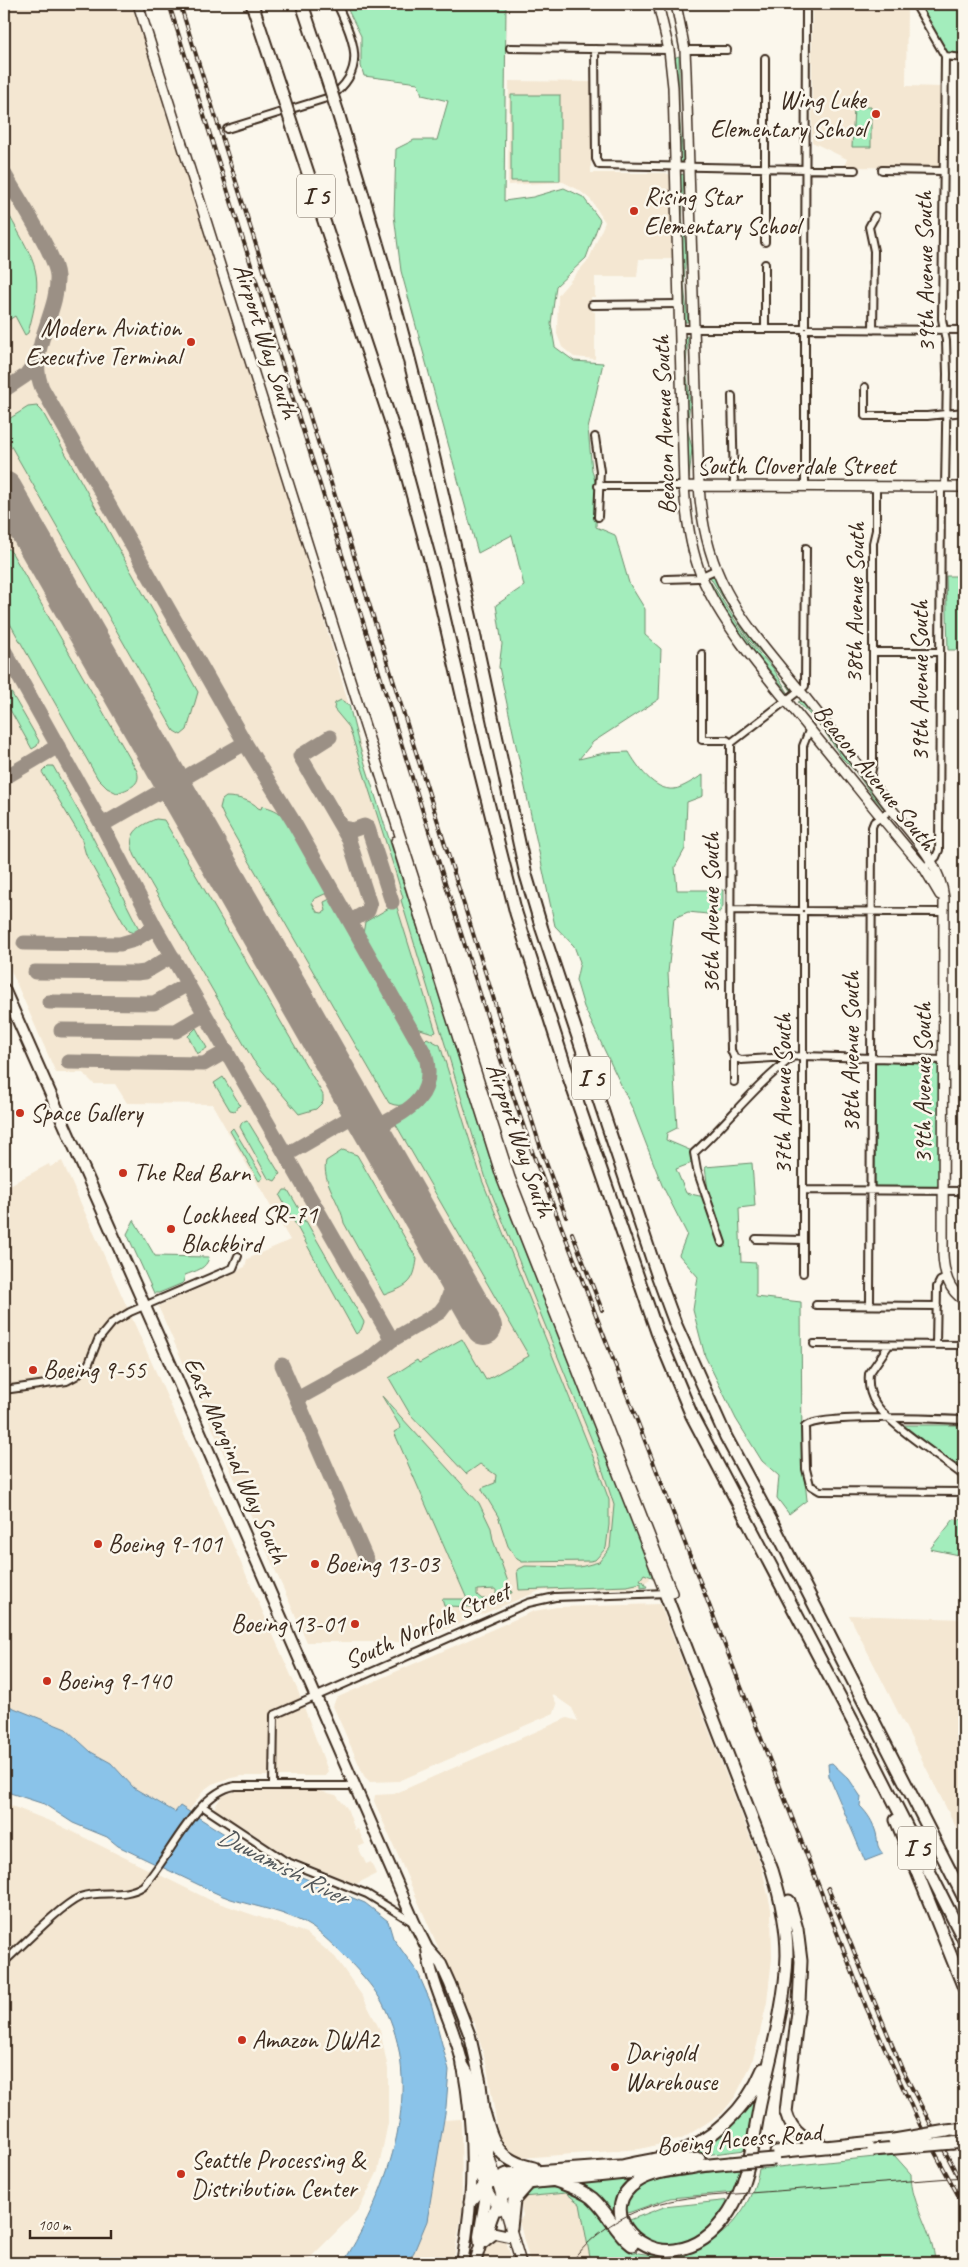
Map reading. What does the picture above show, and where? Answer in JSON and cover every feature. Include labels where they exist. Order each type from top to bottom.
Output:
[{"type":"highway","name":"I 5","points":[[252,4],[401,456],[434,574],[476,755],[516,913],[565,1066],[640,1285],[692,1416],[871,1756],[964,1940]]},
{"type":"highway","name":"I 5","points":[[302,4],[369,214],[417,389],[453,536],[529,884],[548,948],[658,1277],[675,1322],[726,1437],[774,1526],[964,1898]]},
{"type":"highway","points":[[669,1593],[779,1867],[799,1943],[800,1979],[786,2112],[788,2121],[798,2134],[826,2147]]},
{"type":"highway","points":[[669,1593],[772,1870],[784,1911],[786,1970],[774,2036],[745,2172],[729,2212],[706,2239],[685,2249],[658,2249],[635,2240],[628,2232],[622,2218],[622,2203],[630,2187],[651,2175],[695,2167]]},
{"type":"highway","points":[[871,1756],[964,1988]]},
{"type":"highway","points":[[553,2180],[589,2195],[599,2205],[616,2232],[634,2247],[648,2252],[673,2256],[691,2253],[708,2245],[722,2232],[740,2208],[753,2172],[793,1973],[791,1911]]},
{"type":"highway","points":[[622,2166],[672,2155],[699,2142],[724,2125],[736,2112],[757,2082],[774,2036]]},
{"type":"highway","points":[[463,2066],[473,2085],[482,2162],[490,2182]]},
{"type":"highway","points":[[484,2112],[490,2134],[503,2154],[521,2166],[543,2170]]},
{"type":"highway","points":[[954,2138],[964,2129]]},
{"type":"highway","name":"Boeing Access Road","points":[[543,2170],[730,2160],[954,2138],[964,2135]]},
{"type":"highway","name":"Boeing Access Road","points":[[775,2156],[826,2147],[871,2146],[894,2140],[954,2138]]},
{"type":"highway","name":"Boeing Access Road","points":[[490,2182],[523,2184],[695,2167],[730,2160]]},
{"type":"highway","points":[[470,2202],[490,2182],[543,2170]]},
{"type":"highway","points":[[482,2244],[499,2200],[523,2184]]},
{"type":"highway","points":[[510,2232],[514,2200],[523,2184]]},
{"type":"main road","name":"Airport Way South","points":[[138,4],[354,692],[362,732],[502,1179],[669,1593]]},
{"type":"main road","name":"Beacon Avenue South","points":[[658,4],[668,50],[673,86],[684,486],[689,531],[702,576],[725,619],[787,702],[924,868],[943,899]]},
{"type":"main road","name":"Beacon Avenue South","points":[[676,4],[685,50],[699,486],[703,530],[715,570],[738,614],[870,779],[932,861],[940,878],[943,899]]},
{"type":"main road","name":"South Cloverdale Street","points":[[684,486],[964,487]]},
{"type":"main road","name":"39th Avenue South","points":[[943,899],[943,1237],[946,1278]]},
{"type":"main road","name":"East Marginal Way South","points":[[4,989],[145,1306],[415,1924],[427,1948],[441,1964],[463,2016],[480,2080],[490,2182],[479,2236],[482,2244],[474,2263]]},
{"type":"main road","points":[[946,1278],[953,1291],[964,1300]]},
{"type":"main road","name":"East Marginal Way South","points":[[427,1948],[428,1962],[445,2006],[463,2066],[472,2152],[470,2202],[462,2263]]},
{"type":"main road","points":[[472,2152],[477,2171],[490,2182],[499,2200],[521,2263]]},
{"type":"main road","points":[[482,2244],[495,2233],[510,2232]]},
{"type":"street","points":[[226,129],[330,96],[341,88],[354,67],[355,48],[337,4]]},
{"type":"street","points":[[805,486],[804,169],[806,4]]},
{"type":"street","points":[[914,4],[945,56],[964,58]]},
{"type":"street","points":[[510,48],[668,50]]},
{"type":"street","points":[[595,49],[596,159],[599,165],[855,170]]},
{"type":"street","points":[[685,50],[727,50]]},
{"type":"street","name":"39th Avenue South","points":[[932,861],[939,850],[940,652],[947,357],[942,319],[945,56]]},
{"type":"street","points":[[764,242],[765,58]]},
{"type":"street","points":[[882,170],[943,171]]},
{"type":"street","points":[[874,330],[874,251],[869,227],[875,216]]},
{"type":"street","points":[[765,264],[765,328]]},
{"type":"street","points":[[592,305],[678,304]]},
{"type":"street","points":[[679,329],[964,330]]},
{"type":"street","points":[[865,387],[865,416],[927,416],[964,412]]},
{"type":"street","points":[[732,396],[734,486]]},
{"type":"street","points":[[595,437],[600,471],[598,517]]},
{"type":"street","name":"South Cloverdale Street","points":[[598,486],[684,486]]},
{"type":"street","name":"38th Avenue South","points":[[870,779],[873,764],[873,543],[876,530],[876,487]]},
{"type":"street","points":[[702,654],[702,740],[727,740],[731,743],[787,702],[805,686],[806,548]]},
{"type":"street","points":[[666,579],[702,576],[715,570]]},
{"type":"street","points":[[874,652],[940,652]]},
{"type":"street","name":"37th Avenue South","points":[[803,1273],[803,746],[810,728]]},
{"type":"street","name":"36th Avenue South","points":[[731,743],[731,1050],[734,1057],[734,1082]]},
{"type":"street","points":[[880,817],[892,808]]},
{"type":"street","name":"38th Avenue South","points":[[870,1305],[872,827],[880,817]]},
{"type":"street","points":[[924,868],[932,861]]},
{"type":"street","points":[[731,910],[943,912]]},
{"type":"street","points":[[734,1057],[741,1060],[794,1056],[944,1060]]},
{"type":"street","points":[[722,1243],[697,1170],[694,1153],[721,1128],[749,1096],[778,1068],[794,1056]]},
{"type":"street","points":[[803,1190],[964,1191]]},
{"type":"street","points":[[756,1239],[803,1240]]},
{"type":"street","points":[[4,1390],[60,1383],[76,1376],[89,1363],[107,1327],[118,1318],[233,1268],[238,1256]]},
{"type":"street","points":[[936,1345],[938,1285],[946,1278]]},
{"type":"street","points":[[816,1304],[937,1306]]},
{"type":"street","points":[[814,1344],[964,1345]]},
{"type":"street","points":[[889,1345],[870,1370],[868,1378],[872,1398],[890,1419],[964,1476]]},
{"type":"street","points":[[964,1420],[826,1420],[808,1424],[805,1427],[806,1469],[810,1485],[814,1489],[820,1491],[964,1492]]},
{"type":"street","name":"South Norfolk Street","points":[[273,1785],[274,1716],[537,1600],[555,1597],[669,1593]]},
{"type":"street","points":[[4,1962],[73,1900],[92,1894],[130,1893],[143,1886],[202,1806],[218,1791],[229,1786],[354,1786]]},
{"type":"street","points":[[202,1806],[285,1861],[360,1891],[415,1924]]},
{"type":"shaded area","points":[[4,4],[133,4],[294,517],[386,832],[645,1563],[650,1579],[637,1588],[539,1591],[407,1645],[407,1642],[307,1642],[158,1306],[245,1267],[247,1259],[290,1240],[212,1104],[127,1103],[115,1084],[94,1084],[83,1073],[56,1073],[4,955]]},
{"type":"shaded area","name":"Wing Luke Elementary School","points":[[816,7],[907,7],[906,86],[941,87],[940,168],[844,167],[847,159],[812,142],[812,10]]},
{"type":"shaded area","name":"Rising Star Elementary School","points":[[509,81],[591,82],[591,173],[666,173],[670,175],[672,259],[639,259],[637,277],[595,277],[595,297],[591,297],[592,311],[595,312],[595,359],[574,357],[562,347],[557,334],[558,295],[589,259],[605,222],[591,200],[579,190],[563,182],[508,185]]},
{"type":"shaded area","points":[[62,1161],[298,1691],[328,1771],[325,1776],[242,1776],[226,1779],[212,1784],[204,1790],[188,1812],[180,1806],[176,1812],[134,1788],[111,1763],[91,1752],[66,1729],[4,1704],[4,1188],[49,1164],[50,1167]]},
{"type":"shaded area","points":[[660,1604],[762,1868],[771,1909],[772,1958],[767,2002],[757,2045],[751,2065],[735,2097],[722,2113],[682,2139],[640,2149],[520,2158],[505,2148],[499,2138],[487,2067],[474,2021],[471,2022],[374,1801],[375,1795],[394,1794],[567,1718],[578,1721],[572,1708],[552,1694],[557,1705],[554,1713],[399,1781],[370,1782],[364,1776],[333,1706],[336,1698],[534,1611],[557,1607]]},
{"type":"shaded area","points":[[849,1615],[964,1619],[964,1843]]},
{"type":"shaded area","points":[[235,1791],[320,1791],[336,1795],[347,1808],[355,1830],[358,1829],[365,1844],[358,1847],[366,1864],[371,1862],[376,1874],[356,1884],[289,1857],[214,1808],[222,1796]]},
{"type":"shaded area","points":[[4,1803],[57,1824],[210,1900],[306,1933],[335,1957],[363,1997],[380,2030],[388,2069],[388,2123],[378,2171],[359,2209],[305,2263],[4,2263]]},
{"type":"shaded area","points":[[461,2119],[462,2211],[453,2263],[407,2263],[414,2252],[427,2221],[444,2120]]},
{"type":"shaded area","points":[[566,2193],[580,2204],[591,2263],[530,2263],[519,2221],[523,2216],[520,2200],[523,2197]]},
{"type":"shaded area","points":[[499,2238],[506,2241],[513,2263],[482,2263],[487,2242],[490,2239]]},
{"type":"green space","points":[[345,4],[506,4],[504,201],[533,197],[564,188],[583,197],[600,220],[586,258],[556,286],[551,324],[555,347],[574,361],[603,363],[588,429],[592,470],[597,489],[596,527],[615,535],[629,583],[645,609],[645,635],[661,649],[659,699],[593,742],[579,759],[604,753],[629,752],[653,782],[667,789],[681,787],[703,775],[703,796],[687,802],[685,849],[675,867],[677,890],[723,890],[723,907],[717,915],[688,912],[674,918],[668,973],[677,1128],[667,1133],[666,1140],[692,1151],[692,1163],[676,1169],[686,1193],[709,1198],[705,1167],[752,1163],[755,1206],[739,1208],[741,1262],[756,1263],[756,1297],[801,1302],[802,1453],[807,1500],[789,1514],[777,1498],[779,1476],[762,1461],[736,1419],[705,1356],[693,1310],[698,1277],[679,1255],[687,1234],[662,1185],[633,1110],[584,1007],[576,980],[580,962],[574,946],[555,926],[499,667],[502,644],[496,605],[524,586],[512,535],[478,553],[401,271],[394,215],[396,149],[414,140],[437,140],[448,101],[422,95],[418,83],[364,76],[361,66],[361,36]]},
{"type":"green space","points":[[919,4],[964,4],[964,53],[956,55],[945,52]]},
{"type":"green space","points":[[679,56],[679,110],[683,163],[679,162],[674,58]]},
{"type":"green space","points":[[511,95],[560,95],[560,181],[511,181]]},
{"type":"green space","points":[[854,107],[871,107],[871,147],[852,147]]},
{"type":"green space","points":[[684,174],[682,218],[686,248],[684,285],[688,322],[683,322],[679,175]]},
{"type":"green space","points":[[8,213],[32,258],[37,282],[33,312],[28,333],[25,335],[15,316],[4,323],[4,216]]},
{"type":"green space","points":[[688,336],[686,366],[690,403],[687,428],[692,448],[689,479],[683,337]]},
{"type":"green space","points":[[37,406],[42,411],[198,692],[187,730],[181,735],[174,731],[4,434],[4,422],[28,407]]},
{"type":"green space","points":[[4,544],[12,553],[137,771],[138,780],[133,786],[117,793],[107,788],[98,779],[4,613]]},
{"type":"green space","points":[[716,576],[793,690],[792,692],[776,669],[750,641],[710,577]]},
{"type":"green space","points":[[946,576],[964,576],[964,650],[948,650]]},
{"type":"green space","points":[[710,581],[749,642],[773,668],[789,694],[737,630],[708,582]]},
{"type":"green space","points":[[4,680],[39,741],[37,746],[32,749],[4,699]]},
{"type":"green space","points":[[341,700],[349,705],[359,745],[499,1182],[644,1550],[652,1577],[644,1574],[640,1580],[647,1587],[641,1588],[641,1583],[627,1586],[519,1590],[517,1570],[525,1566],[580,1567],[599,1562],[610,1548],[614,1505],[597,1453],[487,1182],[401,900],[403,898],[396,874],[349,727],[334,709],[335,703]]},
{"type":"green space","points":[[803,700],[885,810],[855,771],[842,758],[823,729],[798,702]]},
{"type":"green space","points":[[48,766],[53,766],[89,830],[139,929],[134,933],[128,931],[86,855],[81,837],[42,772]]},
{"type":"green space","points":[[226,797],[244,799],[258,808],[261,809],[262,806],[269,808],[286,818],[329,892],[314,899],[312,903],[317,912],[322,913],[326,911],[324,902],[332,898],[420,1054],[422,1062],[421,1081],[418,1090],[407,1104],[389,1103],[225,819],[220,808],[222,800]]},
{"type":"green space","points":[[156,819],[164,820],[323,1095],[323,1102],[316,1109],[299,1114],[253,1060],[135,856],[132,842],[135,832]]},
{"type":"green space","points":[[396,904],[436,1032],[433,1033],[417,1028],[363,934],[365,922]]},
{"type":"green space","points":[[196,1028],[207,1048],[197,1054],[188,1036]]},
{"type":"green space","points":[[427,1038],[440,1045],[482,1180],[609,1500],[609,1525],[606,1548],[595,1560],[522,1562],[517,1559],[508,1546],[498,1516],[482,1490],[482,1488],[495,1483],[496,1475],[480,1464],[466,1474],[410,1414],[389,1378],[417,1360],[419,1363],[462,1339],[486,1380],[529,1356],[395,1123],[417,1107],[429,1089],[432,1067],[424,1041]]},
{"type":"green space","points":[[875,1059],[944,1062],[944,1191],[875,1191]]},
{"type":"green space","points":[[223,1077],[240,1105],[235,1111],[230,1110],[214,1083]]},
{"type":"green space","points":[[247,1120],[280,1174],[275,1181],[268,1178],[240,1127],[242,1122]]},
{"type":"green space","points":[[233,1128],[263,1178],[259,1181],[230,1131]]},
{"type":"green space","points":[[343,1150],[357,1155],[417,1259],[414,1274],[408,1283],[384,1295],[344,1223],[326,1176],[326,1161]]},
{"type":"green space","points":[[284,1190],[288,1190],[305,1219],[304,1222],[306,1221],[364,1322],[361,1330],[356,1334],[280,1196]]},
{"type":"green space","points":[[134,1220],[155,1256],[209,1257],[208,1261],[200,1269],[185,1275],[183,1283],[159,1293],[154,1293],[127,1234]]},
{"type":"green space","points":[[382,1396],[479,1503],[491,1528],[493,1540],[512,1593],[496,1595],[496,1589],[477,1590],[477,1595],[482,1599],[509,1598],[498,1603],[478,1604],[477,1607],[444,1606],[442,1599],[467,1599],[394,1432],[401,1428]]},
{"type":"green space","points":[[904,1425],[964,1425],[964,1473]]},
{"type":"green space","points":[[954,1519],[964,1520],[964,1556],[930,1549]]},
{"type":"green space","points":[[754,2095],[757,2096],[756,2103],[745,2150],[673,2159]]},
{"type":"green space","points":[[894,2155],[911,2174],[912,2186],[931,2241],[935,2263],[591,2263],[580,2204],[566,2193],[523,2197],[532,2190],[539,2188],[566,2190],[579,2196],[589,2204],[622,2244],[634,2252],[657,2255],[679,2253],[699,2247],[716,2238],[731,2224],[744,2208],[753,2190],[759,2169]]},
{"type":"green space","points":[[742,2167],[735,2192],[670,2198],[625,2214],[626,2199],[631,2191],[650,2181]]},
{"type":"green space","points":[[633,2177],[622,2189],[619,2226],[581,2182]]},
{"type":"green space","points":[[731,2200],[704,2233],[680,2245],[652,2244],[638,2237],[627,2221],[664,2207]]},
{"type":"water","name":"Duwamish River","points":[[4,1704],[66,1729],[91,1752],[111,1763],[134,1788],[175,1812],[180,1806],[250,1850],[275,1869],[292,1873],[365,1903],[388,1921],[393,1938],[418,1973],[431,2003],[449,2070],[446,2107],[427,2221],[414,2252],[407,2263],[343,2263],[375,2203],[397,2136],[402,2102],[401,2068],[395,2034],[382,2002],[374,1990],[360,1972],[333,1945],[303,1922],[217,1893],[118,1846],[107,1837],[73,1823],[44,1804],[4,1791]]},
{"type":"water","points":[[832,1763],[849,1779],[861,1797],[860,1806],[872,1822],[878,1846],[883,1854],[865,1861],[829,1776],[828,1764]]},
{"type":"taxiway","points":[[4,173],[43,240],[55,266],[57,276],[53,304],[40,346],[38,360],[38,374],[42,388],[245,743],[293,821],[426,1056],[427,1084],[422,1094],[406,1111],[371,1130]]},
{"type":"taxiway","points":[[4,390],[25,376],[37,360]]},
{"type":"taxiway","points":[[4,650],[102,825],[155,927],[392,1340]]},
{"type":"taxiway","points":[[330,737],[300,756],[349,840],[370,905],[368,911],[351,921]]},
{"type":"taxiway","points":[[102,825],[245,743]]},
{"type":"taxiway","points":[[4,778],[58,746]]},
{"type":"taxiway","points":[[342,828],[353,830],[364,826],[368,828],[392,902]]},
{"type":"taxiway","points":[[24,943],[120,944],[134,940],[155,927]]},
{"type":"taxiway","points":[[35,972],[137,973],[145,972],[172,956]]},
{"type":"taxiway","points":[[49,1002],[154,1003],[188,984]]},
{"type":"taxiway","points":[[61,1030],[176,1031],[205,1014]]},
{"type":"taxiway","points":[[68,1062],[204,1064],[227,1051]]},
{"type":"taxiway","points":[[286,1155],[360,1112]]},
{"type":"taxiway","points":[[297,1399],[368,1360],[392,1340],[440,1312],[446,1304],[452,1288],[448,1265]]},
{"type":"taxiway","points":[[282,1365],[367,1561]]},
{"type":"runway","points":[[4,489],[484,1327]]},
{"type":"tram line","points":[[571,2263],[596,2236],[626,2216],[642,2209],[678,2200],[696,2197],[964,2177]]},
{"type":"railway","points":[[169,4],[499,1054],[533,1154],[866,2007],[920,2125],[964,2206]]},
{"type":"railway","points":[[180,4],[541,1149],[566,1217]]},
{"type":"railway","points":[[572,1233],[602,1310]]},
{"type":"railway","points":[[828,1888],[902,2069],[964,2188]]},
{"type":"place","name":"Wing Luke Elementary School","points":[[876,114]]},
{"type":"place","name":"Rising Star Elementary School","points":[[634,211]]},
{"type":"place","name":"Modern Aviation Executive Terminal","points":[[191,342]]},
{"type":"place","name":"Space Gallery","points":[[20,1113]]},
{"type":"place","name":"The Red Barn","points":[[123,1173]]},
{"type":"place","name":"Lockheed SR-71 Blackbird","points":[[171,1229]]},
{"type":"place","name":"Boeing 9-55","points":[[33,1370]]},
{"type":"place","name":"Boeing 9-101","points":[[98,1544]]},
{"type":"place","name":"Boeing 13-03","points":[[315,1564]]},
{"type":"place","name":"Boeing 13-01","points":[[355,1624]]},
{"type":"place","name":"Boeing 9-140","points":[[47,1681]]},
{"type":"place","name":"Amazon DWA2","points":[[242,2040]]},
{"type":"place","name":"Darigold Warehouse","points":[[615,2067]]},
{"type":"place","name":"Seattle Processing & Distribution Center","points":[[181,2174]]}]
